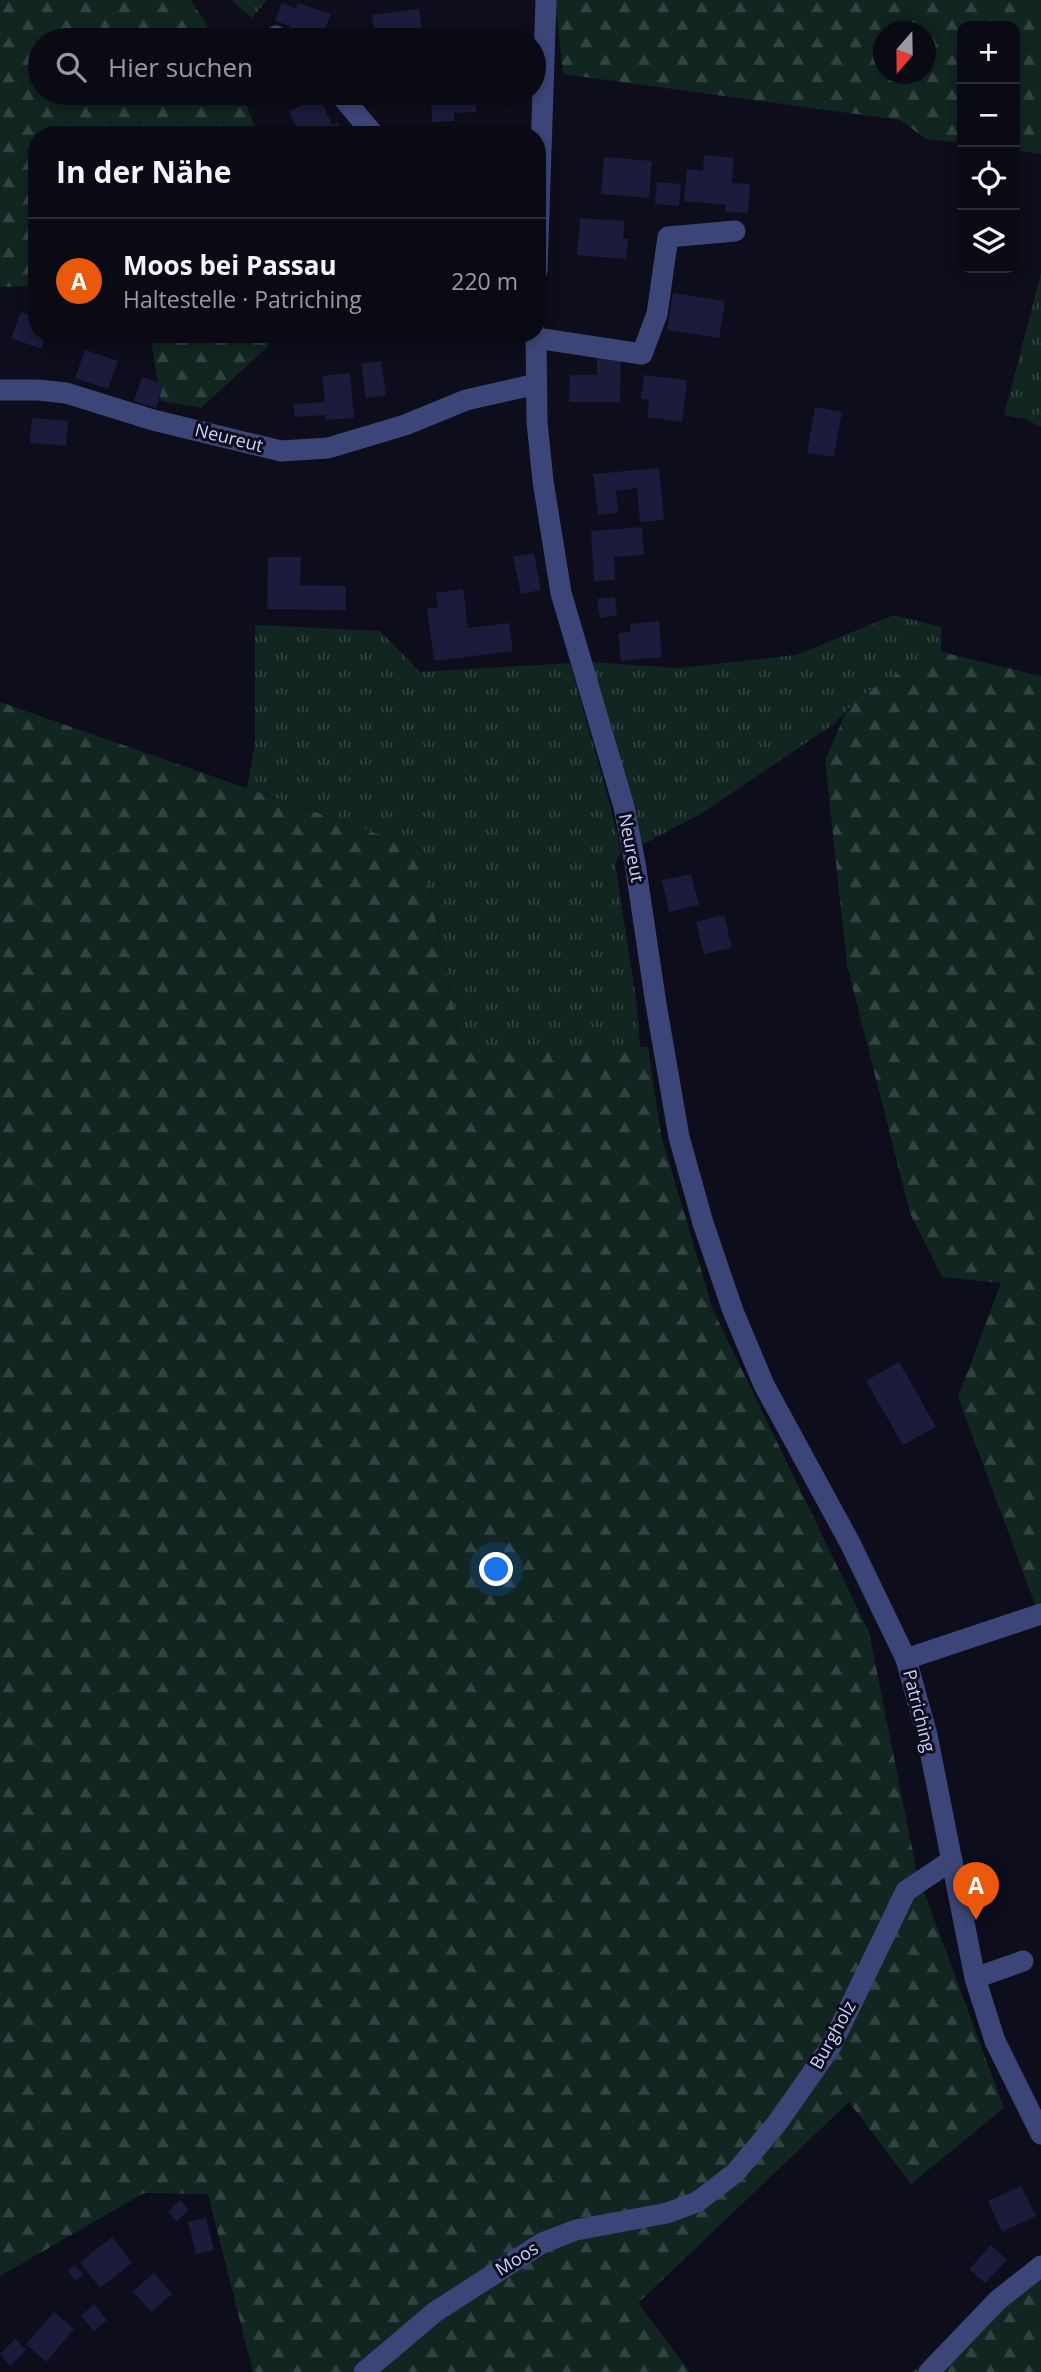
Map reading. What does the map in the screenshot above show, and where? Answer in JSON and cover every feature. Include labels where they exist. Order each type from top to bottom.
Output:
[{"type":"street","points":[[545,28],[546,0]]},
{"type":"street","points":[[349,105],[366,126]]},
{"type":"street","points":[[542,126],[543,105]]},
{"type":"street","points":[[546,338],[642,354],[657,314],[668,237],[735,231]]},
{"type":"street","name":"Neureut","points":[[536,343],[543,481],[561,593],[624,807],[679,1137],[703,1223],[733,1311]]},
{"type":"street","name":"Neureut","points":[[0,390],[66,393],[153,420],[281,451],[328,448],[405,425],[466,400],[536,384]]},
{"type":"street","name":"Patriching","points":[[733,1311],[764,1385],[850,1543],[906,1658],[927,1735],[975,1978],[995,2040],[1041,2134]]},
{"type":"street","points":[[906,1658],[1041,1614]]},
{"type":"street","name":"Burgholz","points":[[697,2202],[744,2163],[778,2122],[831,2046],[906,1891],[952,1860]]},
{"type":"street","points":[[975,1978],[1023,1961]]},
{"type":"street","name":"Moos","points":[[364,2372],[435,2312],[542,2243],[576,2230],[667,2213],[697,2202]]},
{"type":"street","points":[[929,2372],[998,2300],[1041,2266]]},
{"type":"green space","points":[[0,0],[191,0],[208,28],[28,28],[28,105],[247,105],[255,126],[28,126],[28,286],[0,287]]},
{"type":"green space","points":[[231,0],[267,0],[252,18]]},
{"type":"green space","points":[[555,0],[1041,0],[1041,154],[1020,151],[1020,21],[957,21],[957,142],[926,139],[900,120],[563,74]]},
{"type":"green space","points":[[1041,273],[1041,427],[1025,419],[1004,415]]},
{"type":"green space","points":[[151,343],[268,343],[201,408],[161,401]]},
{"type":"green space","points":[[894,615],[942,627],[941,652],[870,692],[834,724],[702,813],[642,845],[590,662],[679,668],[796,655]]},
{"type":"green space","points":[[255,626],[380,631],[420,672],[570,663],[621,852],[615,863],[637,1005],[640,1047],[462,1047],[421,849],[247,788],[255,743]]},
{"type":"green space","points":[[941,652],[1041,676],[1041,1605],[1036,1607],[958,1397],[1001,1283],[942,1277],[910,1213],[847,965],[825,760],[848,708],[870,690]]},
{"type":"green space","points":[[0,702],[421,849],[462,1047],[648,1047],[661,1135],[713,1310],[869,1632],[917,1873],[1004,2108],[911,2184],[849,2102],[638,2303],[690,2372],[253,2372],[208,2194],[144,2193],[0,2276]]},
{"type":"green space","points":[[1041,2272],[1041,2372],[913,2372],[985,2310]]},
{"type":"building","points":[[282,3],[296,9],[298,3],[331,14],[326,28],[289,28],[275,21]]},
{"type":"building","points":[[419,9],[422,28],[374,28],[372,15]]},
{"type":"building","points":[[303,105],[323,105],[332,125],[338,122],[340,126],[296,126],[289,111]]},
{"type":"building","points":[[431,105],[476,105],[476,112],[454,113],[454,121],[432,122]]},
{"type":"building","points":[[704,155],[734,158],[732,183],[750,184],[748,213],[725,212],[726,205],[684,201],[687,169],[703,171]]},
{"type":"building","points":[[604,157],[652,161],[649,198],[601,194]]},
{"type":"building","points":[[657,182],[681,184],[679,206],[655,204]]},
{"type":"building","points":[[580,218],[625,221],[623,239],[628,239],[626,259],[577,255]]},
{"type":"building","points":[[673,293],[725,301],[719,338],[667,330]]},
{"type":"building","points":[[21,312],[28,315],[28,343],[43,343],[41,349],[11,338]]},
{"type":"building","points":[[85,350],[118,361],[108,389],[75,378]]},
{"type":"building","points":[[597,358],[621,358],[620,402],[569,402],[570,375],[597,375]]},
{"type":"building","points":[[381,361],[386,395],[366,398],[361,364]]},
{"type":"building","points":[[350,373],[354,418],[326,420],[326,415],[294,417],[294,404],[325,402],[322,376]]},
{"type":"building","points":[[644,375],[687,380],[682,422],[647,417],[649,400],[641,399]]},
{"type":"building","points":[[142,377],[164,384],[156,408],[134,401]]},
{"type":"building","points":[[815,407],[842,412],[834,457],[807,453]]},
{"type":"building","points":[[32,418],[68,421],[66,446],[30,443]]},
{"type":"building","points":[[659,468],[664,520],[640,522],[637,488],[616,491],[618,513],[598,515],[593,474]]},
{"type":"building","points":[[642,527],[644,555],[614,557],[615,580],[594,581],[591,531]]},
{"type":"building","points":[[534,553],[541,590],[521,594],[513,557]]},
{"type":"building","points":[[268,557],[301,557],[300,585],[346,586],[346,610],[267,609]]},
{"type":"building","points":[[463,589],[468,628],[509,623],[513,651],[434,661],[427,609],[438,607],[436,593]]},
{"type":"building","points":[[615,597],[617,615],[600,618],[597,599]]},
{"type":"building","points":[[659,621],[662,657],[621,661],[618,633],[630,632],[630,624]]},
{"type":"building","points":[[691,874],[699,905],[669,912],[662,880]]},
{"type":"building","points":[[724,915],[732,948],[704,954],[696,922]]},
{"type":"building","points":[[899,1362],[936,1427],[903,1445],[866,1381]]},
{"type":"building","points":[[1021,2186],[1036,2216],[1002,2232],[988,2201]]},
{"type":"building","points":[[180,2200],[189,2210],[177,2221],[168,2212]]},
{"type":"building","points":[[206,2218],[214,2250],[196,2254],[188,2222]]},
{"type":"building","points":[[112,2237],[132,2263],[100,2288],[80,2262]]},
{"type":"building","points":[[991,2245],[1007,2260],[985,2283],[969,2269]]},
{"type":"building","points":[[75,2265],[83,2275],[76,2281],[68,2271]]},
{"type":"building","points":[[154,2273],[172,2294],[151,2312],[133,2291]]},
{"type":"building","points":[[94,2304],[107,2320],[94,2331],[81,2316]]},
{"type":"building","points":[[54,2312],[74,2329],[46,2362],[26,2344]]},
{"type":"building","points":[[15,2339],[26,2350],[10,2366],[0,2354]]},
{"type":"place","name":"Moos bei Passau","points":[[976,1920]]}]
